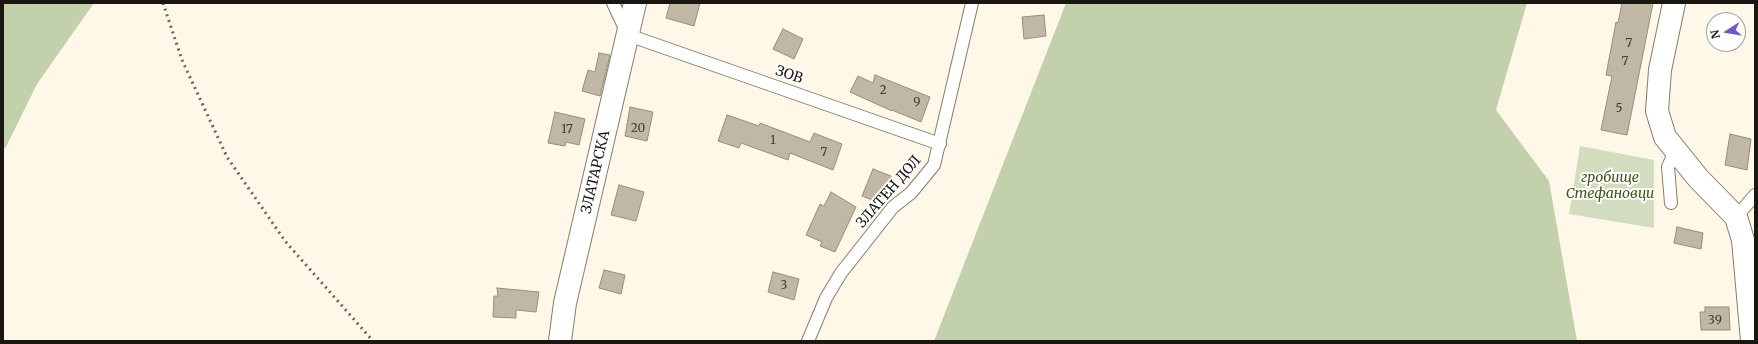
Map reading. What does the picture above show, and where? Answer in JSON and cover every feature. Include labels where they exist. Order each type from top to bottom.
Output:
[{"type":"street","name":"ЗЛАТАРСКА","points":[[560,341],[565,303],[635,3]]},
{"type":"street","points":[[1674,3],[1660,70],[1657,111],[1665,137],[1698,178],[1736,218],[1743,240],[1752,341]]},
{"type":"lane","points":[[613,3],[628,35]]},
{"type":"lane","name":"ЗЛАТЕН ДОЛ","points":[[808,341],[826,298],[842,273],[893,207],[911,193],[934,164],[940,144],[972,3]]},
{"type":"lane","name":"ЗОВ","points":[[628,35],[940,144]]},
{"type":"lane","points":[[1671,203],[1668,167],[1676,150]]},
{"type":"lane","points":[[1736,218],[1755,195]]},
{"type":"green space","points":[[3,3],[94,3],[37,84],[5,149],[3,146]]},
{"type":"green space","points":[[1066,3],[1527,3],[1496,110],[1549,181],[1577,341],[934,341]]},
{"type":"green space","name":"гробище Стефановци","points":[[1580,146],[1654,160],[1654,228],[1569,214]]},
{"type":"building","points":[[670,3],[700,3],[694,26],[666,18]]},
{"type":"building","points":[[1622,3],[1653,3],[1627,135],[1601,130],[1612,76],[1606,75],[1616,22],[1618,23]]},
{"type":"building","points":[[1044,15],[1046,36],[1024,39],[1022,17]]},
{"type":"building","points":[[783,29],[803,39],[794,59],[773,49]]},
{"type":"building","points":[[599,53],[610,55],[600,96],[582,91],[588,70],[595,72]]},
{"type":"building","points":[[875,75],[930,97],[921,122],[850,92],[858,76],[873,83]]},
{"type":"building","points":[[630,107],[653,112],[647,141],[625,136]]},
{"type":"building","points":[[555,112],[585,119],[579,145],[566,142],[565,146],[548,143]]},
{"type":"building","points":[[727,115],[759,126],[760,123],[810,142],[814,133],[842,144],[833,170],[790,153],[788,160],[741,143],[739,148],[718,141]]},
{"type":"building","points":[[1730,134],[1751,139],[1747,170],[1725,165]]},
{"type":"building","points":[[873,169],[891,176],[880,203],[862,196]]},
{"type":"building","points":[[619,185],[644,192],[636,221],[611,215]]},
{"type":"building","points":[[831,192],[856,207],[835,252],[820,246],[822,242],[806,235],[820,204],[824,206]]},
{"type":"building","points":[[1677,227],[1703,233],[1701,249],[1674,243]]},
{"type":"building","points":[[604,270],[625,275],[621,294],[599,288]]},
{"type":"building","points":[[773,272],[799,279],[794,300],[768,292]]},
{"type":"building","points":[[497,288],[539,292],[536,312],[516,310],[516,318],[493,317],[494,296],[498,296]]},
{"type":"building","points":[[1705,307],[1729,307],[1730,330],[1701,330],[1700,312],[1705,312]]},
{"type":"railway","points":[[163,3],[182,60],[227,157],[285,241],[373,341]]}]
